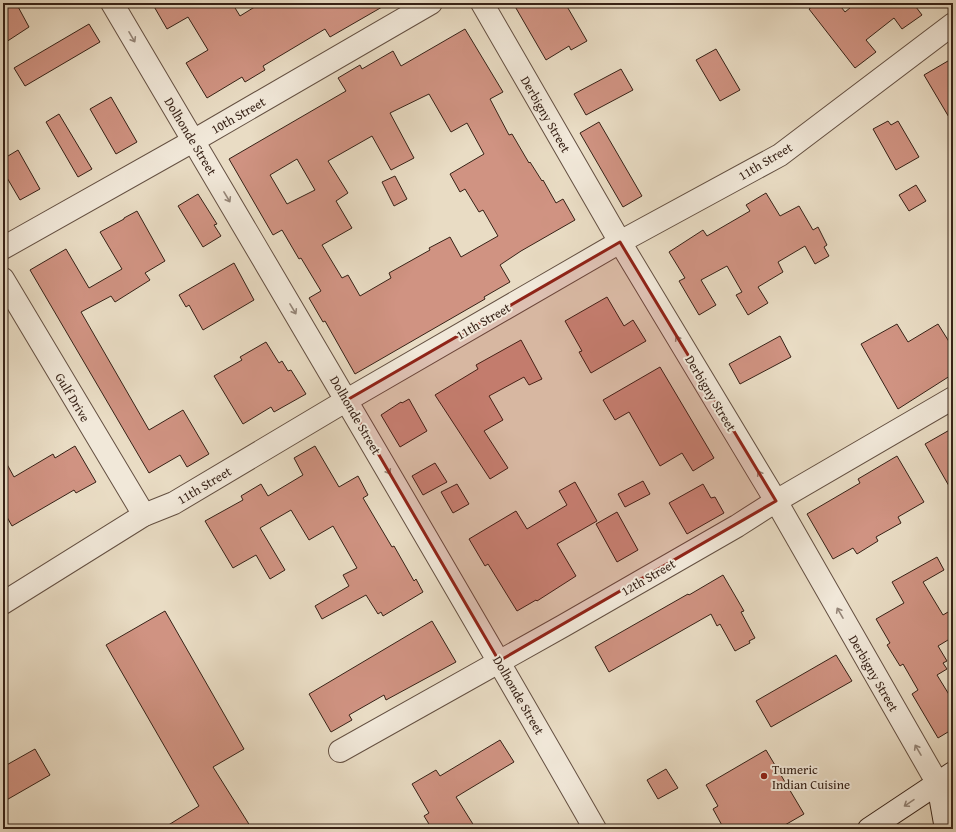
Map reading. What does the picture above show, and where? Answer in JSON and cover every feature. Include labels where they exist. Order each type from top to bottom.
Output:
[{"type":"street","name":"Dolhonde Street","points":[[112,3],[347,400],[595,829]]},
{"type":"street","name":"10th Street","points":[[3,248],[193,141],[431,3]]},
{"type":"street","name":"Derbigny Street","points":[[482,3],[620,242],[945,779],[946,829]]},
{"type":"street","name":"11th Street","points":[[3,604],[144,515],[174,503],[347,400],[620,242],[780,155],[953,24]]},
{"type":"street","name":"Gulf Drive","points":[[3,279],[144,515]]},
{"type":"street","name":"12th Street","points":[[340,751],[563,626],[737,526],[776,501],[953,398]]},
{"type":"street","points":[[869,829],[945,779]]},
{"type":"highlighted area","points":[[620,242],[776,501],[499,661],[347,400]]},
{"type":"building","points":[[3,3],[16,3],[29,27],[3,44]]},
{"type":"building","points":[[152,3],[232,3],[240,16],[261,3],[389,3],[330,37],[325,29],[263,66],[265,70],[245,82],[242,77],[207,98],[186,63],[208,50],[188,17],[167,29]]},
{"type":"building","points":[[513,3],[565,3],[587,41],[571,50],[569,46],[546,60]]},
{"type":"building","points":[[817,3],[838,3],[845,12],[856,3],[913,3],[922,15],[902,29],[894,18],[866,40],[876,52],[855,68],[809,9]]},
{"type":"building","points":[[89,24],[100,42],[25,86],[14,68]]},
{"type":"building","points":[[465,29],[503,92],[490,99],[509,135],[512,134],[529,163],[530,162],[542,181],[543,180],[556,203],[563,199],[575,220],[521,251],[500,265],[510,282],[484,297],[485,299],[355,374],[325,321],[323,322],[309,298],[321,291],[301,258],[299,259],[282,230],[273,235],[229,159],[346,91],[338,78],[360,65],[362,69],[393,51],[401,66]],"holes":[[[429,94],[451,132],[467,123],[484,154],[450,174],[460,192],[465,189],[479,212],[483,210],[498,236],[461,257],[450,237],[429,248],[430,250],[389,273],[391,278],[360,296],[348,275],[342,278],[322,245],[352,228],[336,201],[348,193],[328,161],[372,136],[391,170],[414,158],[390,113]],[[297,159],[315,190],[287,204],[270,175]]]},
{"type":"building","points":[[716,49],[740,90],[720,101],[696,60]]},
{"type":"building","points":[[953,58],[953,124],[924,75]]},
{"type":"building","points":[[621,69],[633,90],[586,115],[574,94]]},
{"type":"building","points":[[111,97],[137,142],[116,154],[90,109]]},
{"type":"building","points":[[59,114],[92,169],[78,177],[46,122]]},
{"type":"building","points":[[888,121],[891,125],[898,121],[919,157],[896,170],[873,129]]},
{"type":"building","points":[[599,122],[642,196],[623,207],[580,133]]},
{"type":"building","points":[[18,150],[40,189],[20,200],[3,171],[3,159]]},
{"type":"building","points":[[395,176],[407,199],[394,206],[382,182]]},
{"type":"building","points":[[916,185],[926,201],[909,211],[899,195]]},
{"type":"building","points":[[766,193],[780,216],[799,206],[813,230],[818,227],[827,245],[824,247],[829,256],[815,264],[805,246],[778,262],[783,272],[758,287],[768,303],[748,315],[736,295],[742,292],[727,266],[701,280],[716,305],[699,315],[679,281],[685,278],[669,252],[703,230],[707,236],[750,211],[746,205]]},
{"type":"building","points":[[198,194],[217,224],[214,225],[221,236],[203,247],[178,206]]},
{"type":"building","points":[[137,211],[165,261],[145,273],[150,280],[115,302],[111,296],[81,312],[149,430],[183,410],[209,454],[187,467],[180,455],[149,473],[30,270],[66,249],[89,288],[122,269],[100,232]]},
{"type":"building","points":[[234,263],[254,300],[203,330],[189,305],[186,307],[179,295]]},
{"type":"building","points":[[607,297],[624,326],[633,320],[646,341],[591,373],[579,352],[582,351],[565,321]]},
{"type":"building","points":[[897,324],[908,342],[938,324],[953,348],[953,374],[898,409],[861,344]]},
{"type":"building","points":[[780,336],[791,357],[740,384],[729,364]]},
{"type":"building","points":[[521,340],[542,379],[529,385],[524,377],[489,396],[503,420],[484,431],[508,468],[490,479],[435,395],[478,369],[476,365]]},
{"type":"building","points":[[266,342],[279,363],[282,361],[288,371],[291,370],[306,394],[274,412],[271,407],[243,424],[214,376],[242,360],[240,357]]},
{"type":"building","points":[[660,367],[714,458],[693,471],[682,453],[660,466],[629,412],[615,420],[603,400]]},
{"type":"building","points":[[409,399],[427,431],[400,447],[381,415],[401,402],[402,403]]},
{"type":"building","points":[[953,428],[953,493],[925,444]]},
{"type":"building","points":[[75,446],[96,482],[76,493],[74,490],[12,526],[3,510],[3,457],[14,477],[53,454],[55,458]]},
{"type":"building","points":[[315,446],[339,487],[358,476],[368,495],[363,498],[392,547],[394,546],[414,581],[416,579],[423,592],[383,616],[381,612],[378,614],[366,595],[322,619],[315,606],[349,586],[343,575],[357,568],[333,526],[309,540],[291,510],[260,528],[285,570],[270,579],[256,555],[233,568],[205,521],[243,500],[241,496],[261,484],[268,496],[303,475],[294,458]]},
{"type":"building","points":[[897,456],[924,502],[898,517],[901,523],[876,537],[878,541],[857,554],[853,548],[833,559],[807,514],[860,483],[858,479]]},
{"type":"building","points":[[435,463],[447,482],[423,495],[412,476]]},
{"type":"building","points":[[643,481],[650,494],[625,507],[618,494]]},
{"type":"building","points":[[575,482],[597,521],[557,544],[576,576],[537,601],[536,600],[517,611],[488,564],[485,566],[469,539],[516,511],[527,529],[567,505],[559,491]]},
{"type":"building","points":[[457,484],[469,504],[453,513],[441,492]]},
{"type":"building","points":[[703,484],[711,498],[715,497],[724,513],[687,534],[669,503]]},
{"type":"building","points":[[617,512],[638,550],[617,562],[596,524]]},
{"type":"building","points":[[937,557],[944,570],[923,582],[943,615],[953,609],[953,637],[938,646],[947,661],[943,663],[947,669],[937,675],[953,701],[953,729],[938,738],[912,694],[918,690],[903,664],[900,666],[887,645],[890,643],[876,619],[904,603],[892,582]]},
{"type":"building","points":[[723,575],[744,611],[741,612],[755,638],[749,641],[750,643],[735,651],[720,624],[717,626],[711,614],[609,672],[595,647]]},
{"type":"building","points":[[165,611],[244,749],[213,767],[252,829],[162,829],[199,806],[106,645]]},
{"type":"building","points":[[432,621],[456,662],[386,700],[384,695],[349,715],[352,720],[331,732],[309,694]]},
{"type":"building","points":[[836,655],[852,681],[771,727],[756,701]]},
{"type":"building","points":[[500,740],[514,762],[456,797],[476,829],[432,829],[424,816],[429,813],[412,784],[436,770],[440,776]]},
{"type":"building","points":[[35,749],[50,775],[3,802],[3,767]]},
{"type":"building","points":[[766,750],[804,814],[778,829],[724,829],[713,809],[718,806],[706,785]]},
{"type":"building","points":[[666,769],[678,788],[658,799],[647,780]]},
{"type":"place","name":"Tumeric Indian Cuisine","points":[[764,776]]}]
